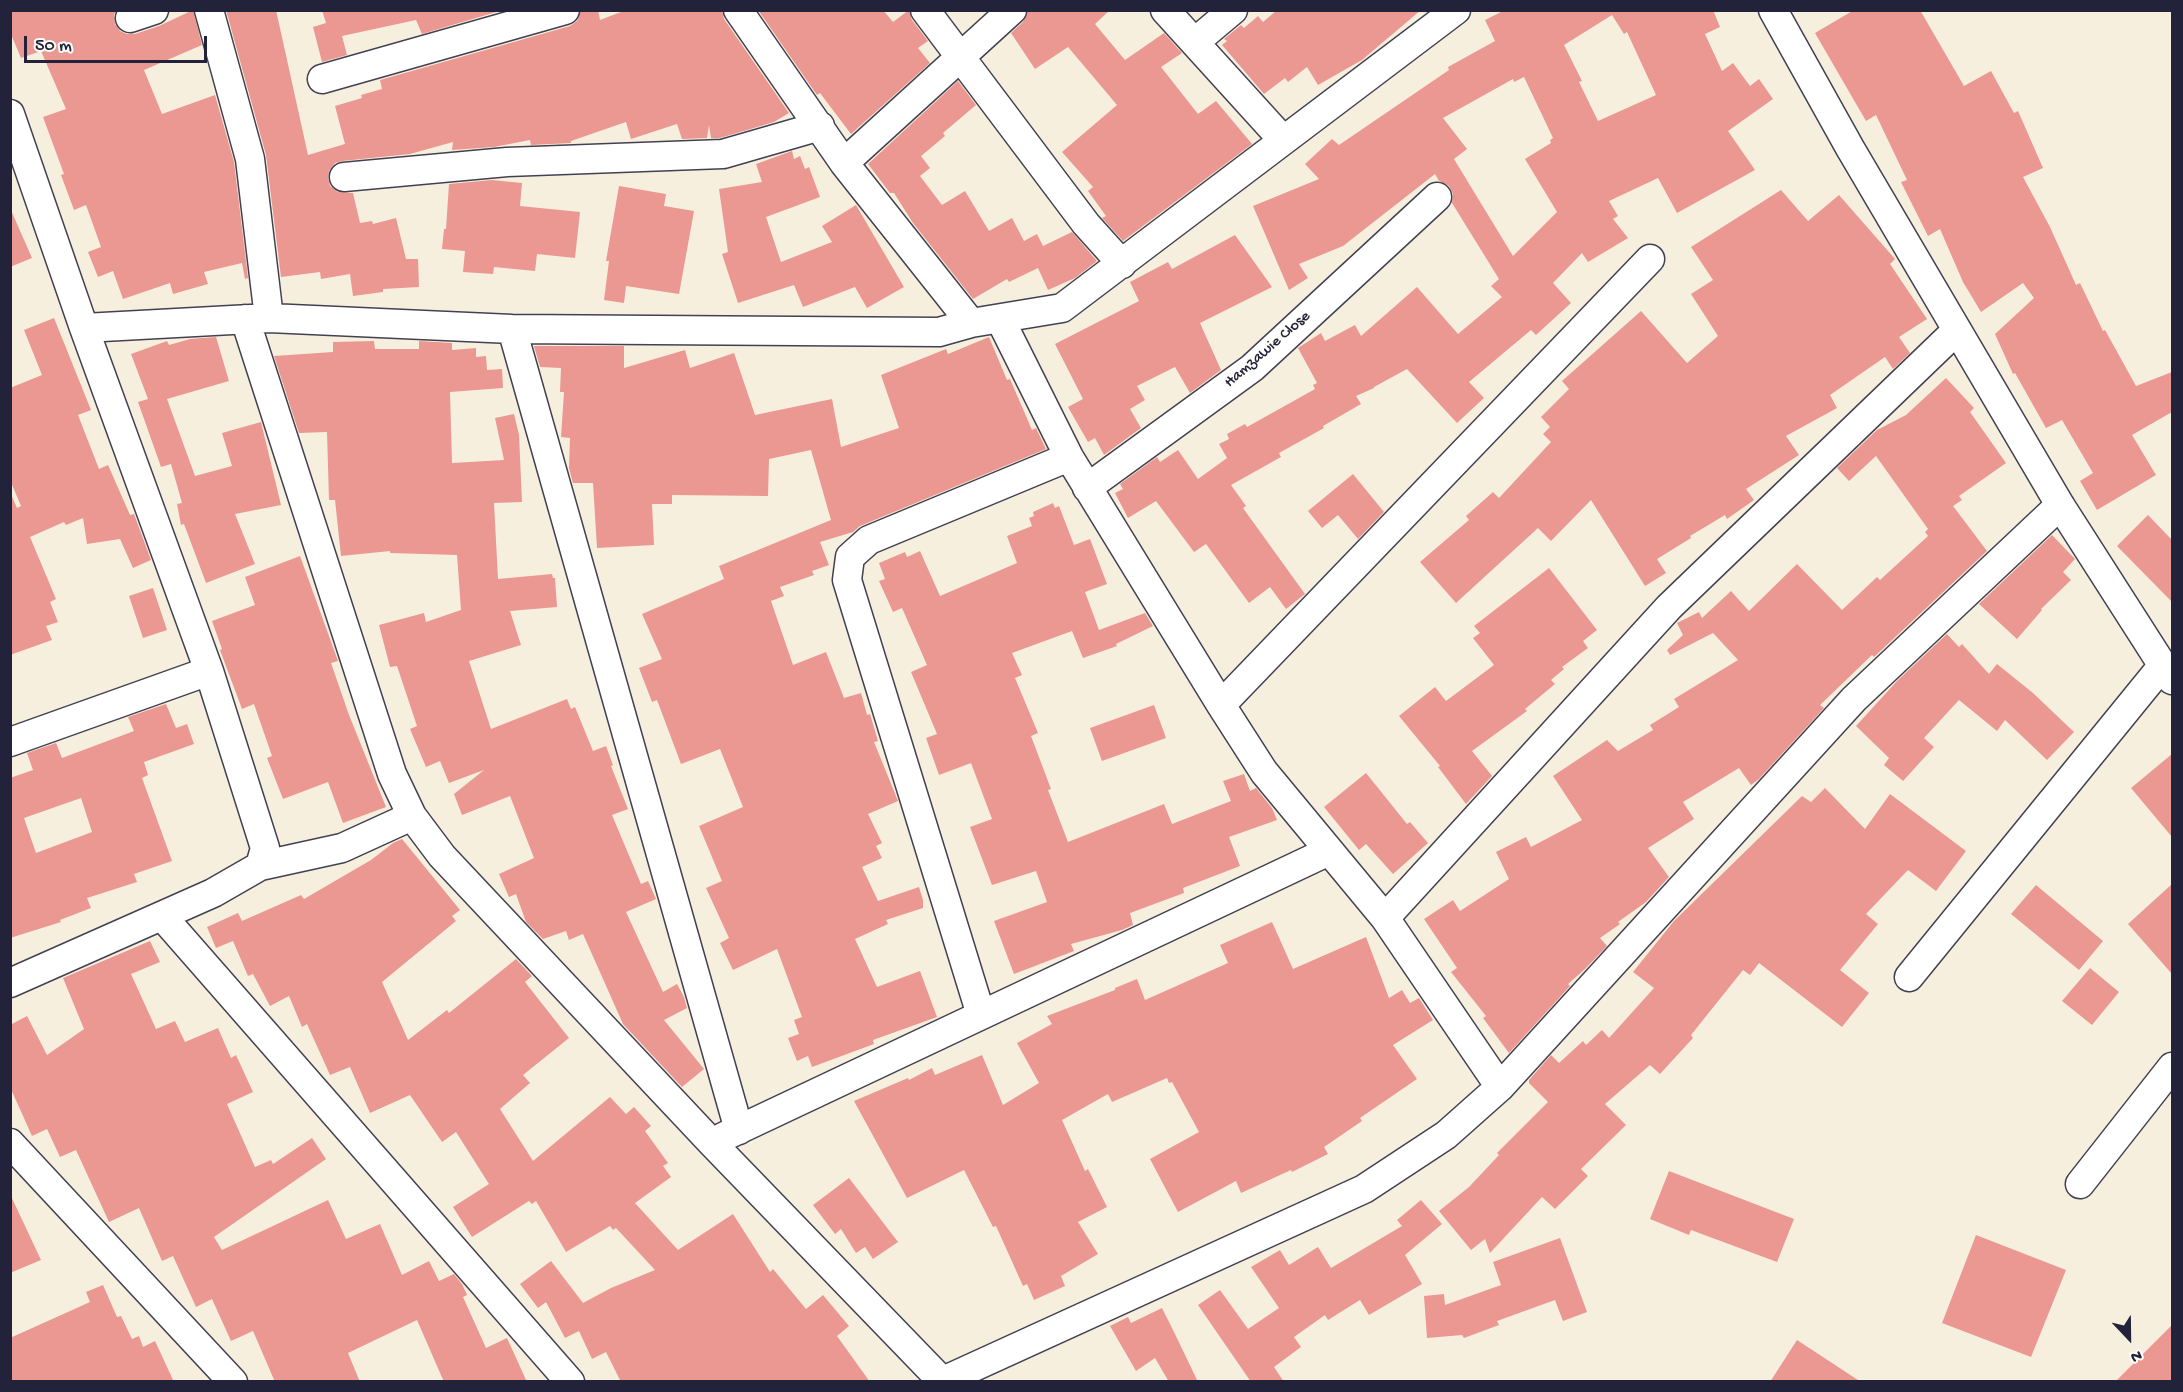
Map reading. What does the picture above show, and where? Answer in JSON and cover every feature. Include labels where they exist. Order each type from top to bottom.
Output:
[{"type":"street","points":[[210,10],[250,159],[257,318],[392,774],[412,816],[450,865],[711,1142],[943,1381],[1365,1189],[1446,1135],[1500,1087],[1854,699],[2060,505]]},
{"type":"street","points":[[322,79],[565,10]]},
{"type":"street","points":[[738,10],[844,163],[971,323]]},
{"type":"street","points":[[925,10],[1086,224],[1122,264]]},
{"type":"street","points":[[844,163],[961,59],[1012,10]]},
{"type":"street","points":[[1165,10],[1283,140]]},
{"type":"street","points":[[1195,42],[1233,10]]},
{"type":"street","points":[[84,328],[257,318],[512,329],[939,332],[971,323],[1062,308],[1456,10]]},
{"type":"street","points":[[1773,10],[1850,148],[2060,505],[2168,672],[1909,977]]},
{"type":"street","points":[[10,114],[84,328],[208,671],[265,848],[260,866]]},
{"type":"street","points":[[344,177],[507,162],[723,154],[820,126]]},
{"type":"street","name":"Hamzawie Close","points":[[1087,488],[1252,368],[1437,197]]},
{"type":"street","points":[[1221,705],[1650,259]]},
{"type":"street","points":[[1000,319],[1069,457],[1087,488],[1264,772],[1385,918],[1500,1087]]},
{"type":"street","points":[[512,329],[739,1130]]},
{"type":"street","points":[[1385,918],[1669,607],[1957,330]]},
{"type":"street","points":[[981,1015],[847,580],[850,557],[869,540],[1069,457]]},
{"type":"street","points":[[10,742],[208,671]]},
{"type":"street","points":[[10,983],[213,893],[260,866],[342,848],[412,816]]},
{"type":"street","points":[[711,1142],[1329,851]]},
{"type":"street","points":[[162,916],[570,1382]]},
{"type":"street","points":[[2080,1185],[2172,1067]]},
{"type":"street","points":[[10,1143],[233,1382]]},
{"type":"building","points":[[10,10],[116,10],[115,24],[120,31],[135,34],[193,10],[202,45],[144,70],[162,114],[215,95],[234,162],[248,278],[245,279],[242,263],[204,272],[208,284],[173,294],[170,283],[123,299],[113,271],[98,277],[88,252],[101,247],[86,205],[74,210],[61,175],[64,174],[43,117],[66,109],[41,51],[21,58],[10,32]]},
{"type":"building","points":[[226,10],[276,10],[308,155],[345,144],[335,106],[382,89],[380,80],[570,26],[577,21],[581,10],[598,10],[600,20],[626,10],[722,10],[724,19],[789,113],[774,122],[720,138],[711,138],[709,125],[707,138],[682,139],[677,124],[631,139],[626,122],[571,141],[571,143],[531,145],[530,140],[494,147],[452,150],[453,142],[410,154],[335,163],[329,171],[330,186],[338,192],[353,193],[360,223],[372,221],[373,224],[396,218],[406,259],[418,259],[419,287],[383,289],[383,292],[353,296],[350,274],[321,279],[320,272],[281,277],[266,155]]},
{"type":"building","points":[[322,10],[503,10],[422,34],[416,20],[342,36],[347,55],[322,62],[313,27],[326,23]]},
{"type":"building","points":[[758,10],[883,10],[893,22],[909,10],[912,20],[928,41],[918,48],[930,63],[851,134],[820,93],[817,95]]},
{"type":"building","points":[[1028,10],[1110,10],[1095,24],[1125,60],[1164,33],[1182,53],[1161,67],[1198,114],[1216,101],[1252,144],[1123,241],[1102,218],[1106,216],[1088,191],[1093,187],[1062,152],[1117,105],[1068,47],[1035,69],[1011,33],[1023,22]]},
{"type":"building","points":[[1277,10],[1421,10],[1362,60],[1318,85],[1307,67],[1288,82],[1285,78],[1264,94],[1222,45],[1227,41],[1224,39],[1241,25],[1244,28],[1258,16],[1263,22]]},
{"type":"building","points":[[1505,10],[1713,10],[1720,27],[1705,34],[1722,71],[1733,63],[1750,86],[1759,79],[1773,99],[1728,131],[1755,170],[1677,213],[1658,178],[1609,201],[1618,216],[1613,219],[1628,238],[1588,262],[1582,253],[1553,283],[1571,303],[1536,335],[1531,330],[1469,382],[1484,398],[1457,423],[1407,369],[1356,396],[1361,404],[1279,453],[1281,457],[1231,485],[1246,506],[1243,508],[1305,594],[1286,609],[1270,587],[1249,603],[1206,544],[1194,552],[1156,501],[1128,518],[1115,493],[1123,489],[1120,484],[1157,457],[1160,462],[1178,450],[1198,479],[1227,458],[1219,444],[1229,439],[1227,434],[1245,424],[1247,427],[1315,389],[1313,385],[1317,383],[1298,348],[1321,333],[1325,341],[1355,325],[1361,336],[1417,287],[1458,334],[1502,297],[1491,286],[1499,279],[1452,203],[1453,194],[1449,186],[1439,181],[1435,174],[1343,246],[1299,264],[1308,278],[1289,290],[1253,206],[1319,179],[1305,164],[1332,139],[1339,145],[1449,70],[1448,67],[1495,41],[1485,20]],"holes":[[[1612,15],[1624,34],[1627,32],[1656,95],[1598,121],[1564,45]],[[1524,77],[1553,138],[1550,140],[1551,143],[1525,159],[1557,212],[1513,256],[1454,159],[1467,149],[1443,118],[1513,79],[1514,82]]]},
{"type":"building","points":[[1854,10],[1920,10],[1964,86],[1991,71],[2014,113],[2018,111],[2043,168],[2023,177],[2050,227],[2076,285],[2080,283],[2103,331],[2105,330],[2136,386],[2172,372],[2172,412],[2132,435],[2156,475],[2097,510],[2080,481],[2093,473],[2062,420],[2046,428],[2015,373],[2013,374],[1995,334],[2034,298],[2023,283],[1981,312],[1963,282],[1940,229],[1928,236],[1901,182],[1907,180],[1876,115],[1866,121],[1815,33]]},
{"type":"building","points":[[958,81],[976,105],[943,133],[945,136],[921,156],[930,168],[920,176],[942,205],[965,191],[989,231],[1012,218],[1024,241],[1037,234],[1043,246],[1072,232],[1097,261],[1075,278],[1048,290],[1038,268],[1009,282],[1007,279],[973,299],[913,223],[894,193],[890,193],[868,164]]},
{"type":"building","points":[[792,151],[794,159],[800,156],[805,169],[809,167],[820,197],[766,217],[781,262],[832,242],[822,226],[856,205],[904,287],[867,308],[855,287],[803,307],[794,285],[738,303],[722,254],[728,252],[719,189],[762,182],[756,164]]},
{"type":"building","points":[[492,180],[522,183],[520,206],[580,212],[575,258],[537,254],[535,271],[494,267],[493,274],[463,272],[465,251],[442,249],[444,229],[446,229],[449,184]]},
{"type":"building","points":[[619,186],[666,194],[664,206],[694,211],[679,294],[626,286],[624,303],[604,300],[609,261],[606,261]]},
{"type":"building","points":[[1781,190],[1808,221],[1839,195],[1895,259],[1890,264],[1927,319],[1899,337],[1910,353],[1893,369],[1885,357],[1830,395],[1837,408],[1786,436],[1799,455],[1746,489],[1754,500],[1727,519],[1725,515],[1690,536],[1691,538],[1657,559],[1666,573],[1645,586],[1591,500],[1551,541],[1538,528],[1456,603],[1420,562],[1469,520],[1466,516],[1493,492],[1499,498],[1551,442],[1543,434],[1550,427],[1541,417],[1569,389],[1562,381],[1641,311],[1687,363],[1718,336],[1691,294],[1713,280],[1691,247]]},
{"type":"building","points":[[10,208],[32,258],[10,267]]},
{"type":"building","points":[[1235,235],[1272,287],[1200,323],[1221,370],[1190,393],[1175,367],[1137,386],[1145,400],[1130,409],[1141,428],[1104,455],[1095,438],[1088,442],[1068,407],[1083,399],[1055,344],[1139,301],[1130,282],[1168,262],[1172,269]]},
{"type":"building","points":[[54,318],[91,410],[78,415],[99,469],[108,465],[130,515],[134,514],[151,560],[133,568],[120,539],[87,544],[83,518],[66,525],[64,522],[30,537],[56,599],[50,602],[58,622],[46,626],[52,640],[10,655],[10,492],[17,508],[21,506],[10,480],[10,388],[42,375],[24,330]]},
{"type":"building","points":[[216,337],[229,381],[167,399],[195,476],[232,466],[222,433],[261,422],[281,505],[235,514],[255,564],[206,583],[184,524],[181,525],[177,504],[182,503],[171,464],[161,467],[138,402],[148,399],[131,354],[167,341],[169,345],[190,339]]},
{"type":"building","points":[[989,337],[1032,430],[1036,428],[1046,449],[860,526],[853,532],[820,542],[829,565],[812,571],[814,575],[780,587],[784,596],[771,601],[793,665],[826,652],[844,698],[861,693],[867,715],[870,714],[878,741],[874,742],[898,801],[868,814],[882,843],[876,846],[882,858],[862,867],[878,901],[919,887],[923,908],[886,920],[888,924],[855,939],[877,987],[920,971],[937,1017],[873,1040],[874,1044],[812,1067],[808,1056],[797,1061],[788,1038],[799,1034],[794,1020],[802,1017],[777,949],[733,970],[720,943],[729,938],[706,888],[722,881],[699,826],[743,807],[720,749],[681,764],[657,700],[652,702],[639,668],[662,659],[642,614],[724,579],[719,566],[831,520],[811,450],[769,459],[768,496],[672,495],[672,504],[652,504],[654,545],[597,548],[593,483],[573,483],[569,468],[570,438],[561,437],[564,392],[560,392],[561,368],[540,367],[534,346],[624,346],[624,368],[685,350],[690,368],[734,353],[755,415],[832,399],[841,447],[899,428],[881,375],[946,349],[948,354]]},
{"type":"building","points":[[374,341],[375,349],[419,349],[419,341],[452,343],[452,350],[476,348],[476,357],[486,356],[487,370],[502,369],[503,388],[450,392],[452,463],[504,460],[495,418],[514,414],[519,435],[522,502],[494,503],[498,579],[552,574],[555,578],[557,607],[510,611],[521,645],[469,661],[491,729],[567,699],[571,709],[575,707],[593,751],[606,746],[613,765],[611,766],[628,809],[612,815],[641,884],[648,881],[656,899],[626,912],[663,992],[677,984],[684,997],[687,1008],[664,1020],[704,1069],[682,1087],[623,1024],[583,934],[569,940],[566,931],[543,939],[526,922],[516,894],[509,897],[499,874],[534,858],[510,796],[462,815],[454,794],[484,770],[449,783],[440,761],[426,767],[410,729],[417,726],[397,666],[390,667],[379,625],[424,613],[426,622],[461,610],[457,555],[390,553],[390,551],[341,556],[335,500],[329,500],[327,432],[299,433],[274,356],[333,352],[333,342]]},
{"type":"building","points":[[1946,378],[1974,408],[1970,412],[2006,463],[1959,496],[1962,500],[1953,506],[1987,551],[1820,705],[1824,708],[1759,779],[1751,785],[1739,768],[1683,802],[1694,819],[1648,848],[1669,877],[1646,902],[1600,938],[1607,946],[1568,984],[1570,986],[1509,1053],[1483,1018],[1486,1016],[1451,972],[1457,968],[1424,919],[1453,900],[1460,911],[1509,879],[1496,852],[1526,837],[1531,847],[1582,820],[1553,776],[1607,740],[1618,751],[1653,730],[1650,725],[1679,707],[1674,699],[1738,660],[1713,633],[1670,655],[1667,650],[1683,635],[1677,623],[1699,612],[1702,618],[1731,591],[1749,611],[1797,564],[1842,610],[1877,577],[1880,580],[1928,536],[1925,532],[1928,529],[1876,456],[1849,481],[1837,468],[1877,430],[1906,415]]},
{"type":"building","points":[[1353,474],[1384,512],[1358,539],[1338,515],[1322,528],[1308,511]]},
{"type":"building","points":[[1053,503],[1055,508],[1059,506],[1074,545],[1090,539],[1107,584],[1085,592],[1099,630],[1145,613],[1153,626],[1116,644],[1117,646],[1083,658],[1072,631],[1012,653],[1022,675],[1015,678],[1038,733],[1031,736],[1068,842],[1164,804],[1172,824],[1231,801],[1223,781],[1244,774],[1250,791],[1256,788],[1272,808],[1277,820],[1229,837],[1240,866],[1183,888],[1184,893],[1130,913],[1133,925],[1071,944],[1074,951],[1014,974],[994,921],[1047,902],[1036,871],[992,885],[970,827],[992,819],[971,763],[939,775],[926,738],[937,734],[911,672],[927,665],[902,608],[893,612],[879,581],[885,579],[879,563],[905,552],[907,557],[920,551],[940,596],[1017,563],[1007,536],[1032,526],[1029,518],[1034,516],[1033,512]]},
{"type":"building","points":[[2148,515],[2172,540],[2172,602],[2117,546]]},
{"type":"building","points":[[2052,535],[2075,559],[2063,572],[2071,580],[2041,609],[2017,639],[1979,604]]},
{"type":"building","points":[[300,556],[338,661],[331,663],[386,807],[343,823],[328,782],[283,799],[267,758],[272,756],[254,704],[242,709],[212,621],[255,605],[245,577]]},
{"type":"building","points":[[1549,568],[1597,630],[1583,641],[1588,648],[1562,667],[1564,669],[1551,680],[1555,684],[1525,709],[1527,711],[1472,751],[1492,776],[1466,804],[1438,767],[1440,766],[1399,716],[1435,687],[1446,701],[1494,665],[1473,638],[1480,633],[1474,626]]},
{"type":"building","points":[[153,588],[167,630],[143,638],[129,596]]},
{"type":"building","points":[[1947,634],[1959,647],[1962,644],[1989,674],[1997,664],[2033,693],[2074,732],[2047,760],[2005,720],[1997,731],[1959,700],[1924,738],[1934,747],[1903,781],[1884,765],[1889,758],[1856,726],[1897,681]]},
{"type":"building","points":[[166,704],[176,728],[187,724],[194,744],[144,762],[148,775],[142,778],[172,861],[134,874],[137,882],[87,898],[91,908],[60,920],[61,922],[10,938],[10,778],[33,770],[27,753],[56,743],[62,758],[134,731],[128,717]],"holes":[[[81,798],[92,832],[36,853],[24,818]]]},
{"type":"building","points":[[1154,705],[1166,738],[1102,761],[1090,728]]},
{"type":"building","points":[[2172,754],[2172,837],[2131,788]]},
{"type":"building","points":[[1366,773],[1407,824],[1410,822],[1428,843],[1393,874],[1366,844],[1359,850],[1324,807]]},
{"type":"building","points":[[1825,788],[1865,829],[1890,794],[1966,851],[1936,891],[1908,870],[1866,914],[1878,924],[1840,970],[1869,993],[1842,1027],[1759,963],[1750,975],[1743,970],[1691,1035],[1693,1038],[1660,1074],[1650,1065],[1605,1104],[1626,1125],[1581,1169],[1588,1176],[1555,1209],[1542,1197],[1490,1253],[1485,1239],[1471,1250],[1439,1211],[1469,1187],[1499,1155],[1497,1153],[1548,1102],[1529,1083],[1529,1080],[1551,1055],[1559,1063],[1583,1041],[1586,1045],[1602,1030],[1609,1038],[1654,988],[1633,972],[1674,921],[1802,796],[1811,802]]},
{"type":"building","points":[[402,839],[460,910],[452,916],[456,921],[382,982],[408,1040],[447,1010],[449,1013],[516,959],[532,976],[525,982],[569,1038],[523,1075],[530,1083],[500,1109],[533,1161],[610,1097],[626,1114],[634,1107],[651,1126],[645,1131],[668,1163],[663,1166],[671,1177],[635,1203],[678,1250],[733,1214],[770,1272],[773,1269],[806,1309],[823,1295],[849,1326],[837,1336],[870,1382],[621,1382],[606,1352],[592,1359],[579,1331],[565,1338],[546,1302],[538,1308],[520,1284],[551,1261],[583,1303],[611,1288],[655,1270],[616,1228],[613,1230],[610,1226],[566,1252],[536,1201],[532,1204],[529,1201],[472,1237],[453,1207],[489,1184],[456,1132],[442,1142],[410,1095],[370,1113],[350,1067],[330,1075],[307,1024],[302,1027],[289,996],[270,1006],[253,974],[248,976],[233,941],[216,948],[207,927],[238,913],[242,921],[301,895],[304,899]]},
{"type":"building","points":[[2172,884],[2172,974],[2128,924]]},
{"type":"building","points":[[2036,885],[2103,941],[2079,970],[2011,914]]},
{"type":"building","points":[[1272,922],[1293,969],[1366,937],[1389,998],[1402,990],[1410,1003],[1419,998],[1433,1020],[1393,1045],[1417,1079],[1360,1118],[1362,1121],[1324,1147],[1328,1154],[1241,1193],[1236,1181],[1178,1212],[1150,1159],[1199,1132],[1172,1082],[1169,1083],[1167,1078],[1112,1102],[1108,1094],[1062,1120],[1085,1171],[1088,1169],[1107,1207],[1078,1222],[1098,1254],[1061,1276],[1065,1286],[1034,1300],[1027,1284],[1023,1286],[996,1226],[993,1227],[964,1170],[907,1198],[854,1101],[908,1078],[909,1080],[932,1068],[935,1075],[982,1055],[1003,1105],[1039,1083],[1017,1043],[1052,1024],[1047,1016],[1115,990],[1137,979],[1145,1000],[1228,963],[1220,945]]},
{"type":"building","points":[[150,941],[160,962],[131,974],[156,1029],[175,1021],[185,1042],[218,1028],[231,1058],[236,1055],[253,1092],[227,1104],[255,1167],[271,1160],[273,1164],[312,1138],[326,1159],[214,1237],[222,1250],[328,1200],[346,1239],[380,1224],[402,1275],[429,1261],[439,1281],[454,1274],[467,1295],[463,1297],[486,1348],[507,1338],[527,1382],[444,1382],[417,1320],[348,1353],[360,1382],[275,1382],[253,1331],[231,1341],[212,1299],[196,1307],[173,1256],[162,1261],[139,1208],[109,1222],[76,1150],[60,1157],[47,1129],[32,1136],[10,1087],[10,1025],[27,1016],[47,1055],[84,1029],[63,978]]},
{"type":"building","points":[[2090,968],[2119,992],[2092,1025],[2062,1001]]},
{"type":"building","points":[[1669,1171],[1794,1219],[1777,1262],[1691,1230],[1689,1235],[1650,1219]]},
{"type":"building","points":[[849,1178],[898,1242],[873,1259],[865,1247],[856,1253],[841,1229],[835,1234],[813,1205]]},
{"type":"building","points":[[10,1194],[41,1260],[10,1273]]},
{"type":"building","points":[[1421,1200],[1442,1224],[1405,1255],[1422,1284],[1369,1315],[1360,1300],[1328,1320],[1325,1315],[1294,1337],[1301,1347],[1274,1367],[1284,1382],[1251,1382],[1198,1305],[1220,1290],[1248,1329],[1279,1308],[1251,1267],[1280,1250],[1289,1265],[1318,1247],[1331,1268],[1402,1226],[1397,1220]]},
{"type":"building","points":[[1976,1235],[2066,1270],[2031,1357],[1942,1323]]},
{"type":"building","points":[[1560,1238],[1587,1312],[1563,1321],[1555,1300],[1497,1321],[1499,1325],[1464,1338],[1462,1335],[1427,1338],[1424,1296],[1444,1294],[1445,1305],[1501,1285],[1493,1262]]},
{"type":"building","points":[[103,1285],[117,1317],[121,1316],[132,1339],[139,1336],[143,1347],[155,1341],[174,1382],[10,1382],[10,1338],[90,1302],[86,1292]]},
{"type":"building","points":[[1162,1308],[1198,1382],[1169,1382],[1155,1358],[1136,1371],[1110,1326],[1128,1317],[1131,1323]]},
{"type":"building","points":[[2172,1325],[2172,1382],[2115,1382]]},
{"type":"building","points":[[1797,1340],[1861,1382],[1770,1382]]}]
